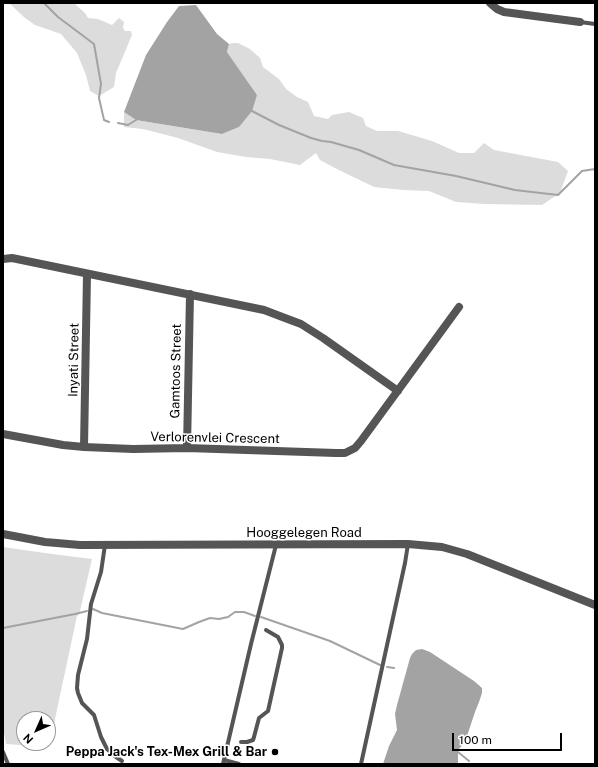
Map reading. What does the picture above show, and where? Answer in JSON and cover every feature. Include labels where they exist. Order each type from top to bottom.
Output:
[{"type":"street","points":[[490,3],[497,9],[504,12],[580,22]]},
{"type":"street","points":[[3,259],[12,258],[264,310],[301,324],[398,391]]},
{"type":"street","name":"Inyati Street","points":[[84,447],[87,274]]},
{"type":"street","name":"Gamtoos Street","points":[[187,448],[190,294]]},
{"type":"street","name":"Verlorenvlei Crescent","points":[[3,434],[63,445],[84,447],[133,449],[187,448],[336,454],[345,453],[355,448],[361,441],[459,307]]},
{"type":"street","name":"Hooggelegen Road","points":[[3,534],[59,544],[408,544],[442,547],[467,554],[595,605]]},
{"type":"lane","points":[[580,22],[595,24]]},
{"type":"lane","points":[[239,764],[224,762],[250,644],[276,544]]},
{"type":"lane","points":[[361,764],[408,544]]},
{"type":"lane","points":[[105,545],[101,572],[91,604],[77,688],[82,703],[94,715],[101,737],[107,749],[116,758],[122,761]]},
{"type":"lane","points":[[241,742],[250,741],[254,737],[259,718],[268,711],[272,694],[282,645],[278,637],[266,630]]},
{"type":"lane","points":[[3,752],[8,764]]},
{"type":"shaded area","points":[[9,3],[75,3],[88,18],[98,19],[112,25],[119,18],[124,22],[123,28],[125,31],[131,31],[132,35],[116,73],[114,87],[99,96],[90,91],[86,75],[77,53],[61,34],[35,25]]},
{"type":"shaded area","points":[[196,5],[217,34],[229,44],[227,52],[257,95],[252,111],[239,127],[222,134],[136,120],[124,112],[146,55],[167,22],[179,6]]},
{"type":"shaded area","points":[[238,43],[250,49],[260,58],[263,67],[279,79],[286,89],[297,97],[308,102],[314,116],[328,119],[332,115],[349,112],[363,118],[366,126],[377,131],[398,131],[432,141],[459,153],[474,153],[484,143],[494,150],[558,162],[568,171],[560,193],[542,205],[456,202],[429,191],[374,187],[320,160],[316,153],[300,165],[270,159],[217,152],[178,138],[143,129],[124,127],[124,112],[136,120],[222,134],[239,127],[257,95],[227,52],[229,44]]},
{"type":"shaded area","points":[[3,547],[92,559],[79,615],[77,616],[56,714],[56,711],[16,711],[16,745],[6,744],[3,727]]},
{"type":"shaded area","points":[[422,649],[430,652],[474,681],[482,688],[482,693],[465,742],[458,750],[458,764],[383,764],[389,746],[397,730],[395,714],[410,658],[416,650]]},
{"type":"waterway","points":[[44,3],[58,17],[94,44],[101,84],[99,98],[104,120],[109,122]]},
{"type":"waterway","points":[[252,111],[279,125],[311,138],[359,150],[394,165],[456,176],[515,190],[558,195],[582,171],[595,169]]},
{"type":"waterway","points":[[118,123],[128,125],[136,120]]},
{"type":"waterway","points":[[93,609],[102,613],[183,629],[210,618],[219,619],[228,617],[235,612],[244,612],[255,616]]},
{"type":"waterway","points":[[3,628],[87,611]]},
{"type":"waterway","points":[[261,617],[330,641],[380,665]]},
{"type":"waterway","points":[[387,667],[394,668]]},
{"type":"waterway","points":[[458,752],[469,761]]},
{"type":"place","name":"Peppa Jack's Tex-Mex Grill & Bar","points":[[275,752]]}]
